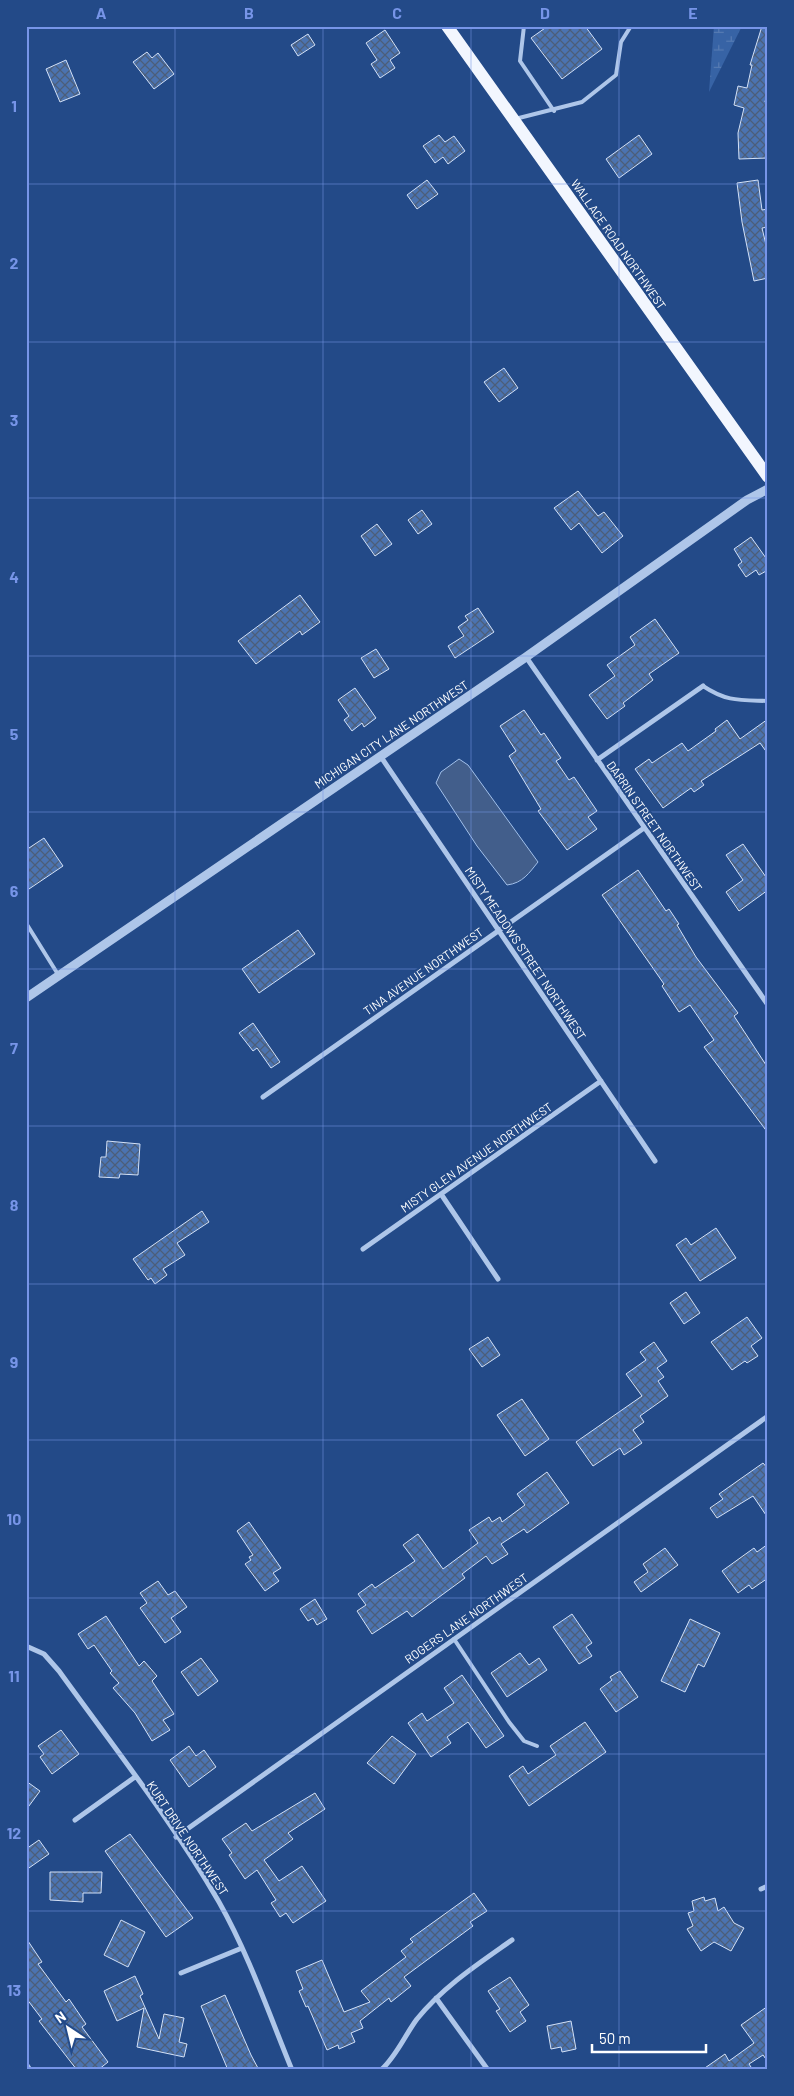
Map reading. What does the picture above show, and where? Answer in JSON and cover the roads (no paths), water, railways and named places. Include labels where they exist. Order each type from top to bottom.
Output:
[{"type":"main road","name":"WALLACE ROAD NORTHWEST","points":[[447,26],[768,477]]},
{"type":"street","name":"MICHIGAN CITY LANE NORTHWEST","points":[[26,998],[526,657],[747,500],[768,490]]},
{"type":"street","name":"DARRIN STREET NORTHWEST","points":[[526,657],[768,1005]]},
{"type":"street","points":[[598,760],[704,686]]},
{"type":"street","name":"MISTY MEADOWS STREET NORTHWEST","points":[[381,757],[655,1160]]},
{"type":"street","name":"TINA AVENUE NORTHWEST","points":[[263,1097],[644,828]]},
{"type":"street","name":"MISTY GLEN AVENUE NORTHWEST","points":[[363,1249],[601,1081]]},
{"type":"street","points":[[441,1194],[498,1279]]},
{"type":"street","name":"ROGERS LANE NORTHWEST","points":[[176,1837],[768,1416]]},
{"type":"street","name":"KURT DRIVE NORTHWEST","points":[[26,1646],[44,1654],[59,1671],[176,1837],[219,1902],[242,1948],[292,2070]]},
{"type":"street","points":[[76,1820],[135,1778]]},
{"type":"street","points":[[760,1889],[768,1886]]},
{"type":"street","points":[[381,2070],[417,2020],[436,1998],[464,1973],[512,1940]]},
{"type":"street","points":[[181,1973],[242,1948]]},
{"type":"street","points":[[436,1998],[488,2070]]},
{"type":"street","points":[[26,2064],[30,2070]]},
{"type":"lane","points":[[524,26],[520,61],[554,111]]},
{"type":"lane","points":[[513,119],[554,111],[582,102],[616,75],[621,42],[631,26]]},
{"type":"lane","points":[[704,686],[719,697],[768,701]]},
{"type":"lane","points":[[26,923],[59,976]]},
{"type":"lane","points":[[454,1639],[509,1722],[524,1741],[537,1746]]}]
